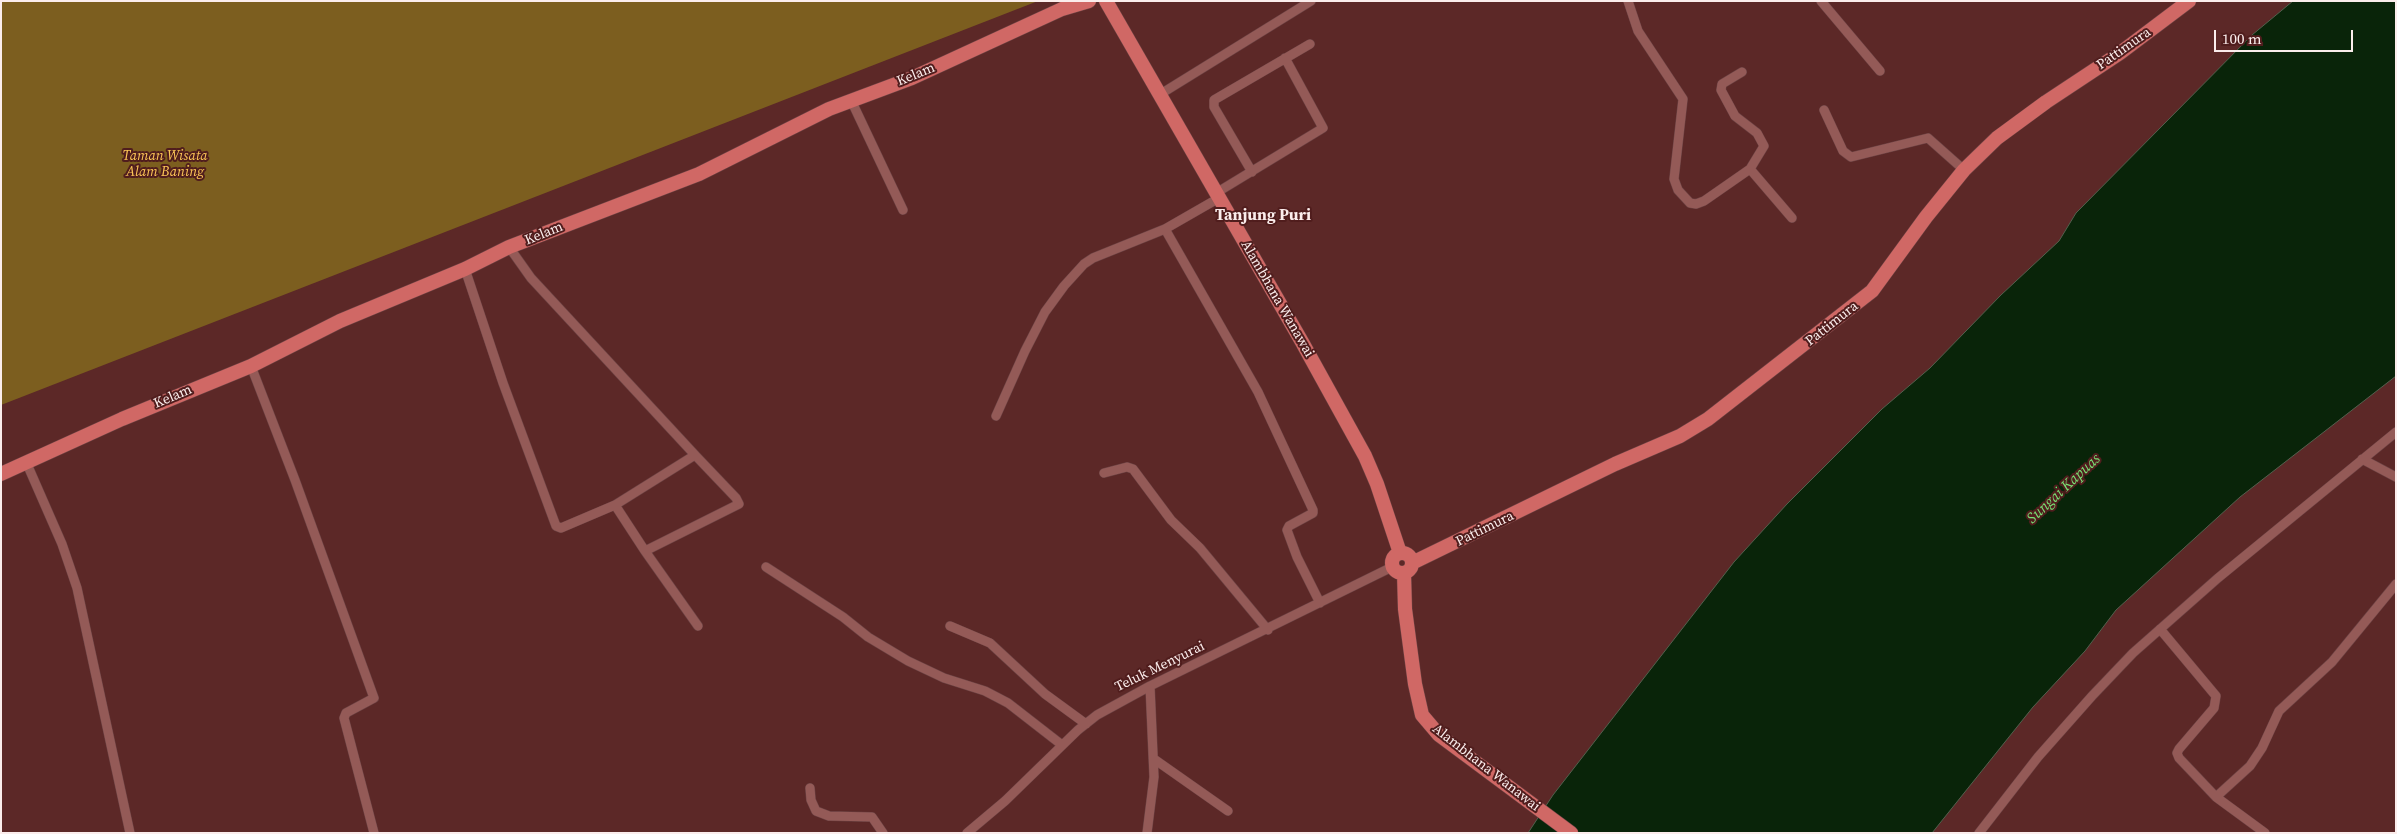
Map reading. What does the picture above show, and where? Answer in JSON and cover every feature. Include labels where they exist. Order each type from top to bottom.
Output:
[{"type":"main road","name":"Kelam","points":[[1,474],[27,464],[122,419],[251,366],[340,321],[465,269],[509,247],[699,174],[851,100],[912,78],[1062,9],[1089,1]]},
{"type":"main road","name":"Alambhana Wanawai","points":[[1106,1],[1365,456],[1378,484],[1400,553],[1407,554],[1403,568],[1405,609],[1418,702],[1428,723],[1439,735],[1571,833]]},
{"type":"main road","name":"Pattimura","points":[[1403,568],[1614,464],[1680,436],[1708,419],[1872,291],[1926,217],[1964,170],[2010,128],[2120,53],[2190,1]]},
{"type":"street","points":[[1159,94],[1311,1]]},
{"type":"street","points":[[1628,1],[1638,31],[1683,99],[1674,178],[1678,190],[1686,202],[1696,204],[1704,201],[1750,169],[1762,151],[1763,142],[1757,133],[1735,116],[1720,87],[1742,72]]},
{"type":"street","points":[[1821,1],[1880,71]]},
{"type":"street","points":[[1252,172],[1214,107],[1214,100],[1310,44]]},
{"type":"street","points":[[996,416],[1045,312],[1064,286],[1093,258],[1165,229],[1323,128],[1285,58]]},
{"type":"street","points":[[851,100],[902,210]]},
{"type":"street","points":[[1824,110],[1843,151],[1851,157],[1928,138],[1964,170]]},
{"type":"street","points":[[1750,169],[1792,218]]},
{"type":"street","points":[[1165,229],[1258,392],[1313,510],[1313,513],[1289,526],[1288,530],[1297,557],[1320,603]]},
{"type":"street","points":[[509,247],[531,278],[736,498],[739,504],[645,551]]},
{"type":"street","points":[[465,269],[556,526],[561,528],[614,504],[695,455]]},
{"type":"street","points":[[251,366],[295,480],[374,698],[346,713],[344,718],[374,833]]},
{"type":"street","points":[[1979,833],[2038,758],[2092,696],[2160,629],[2218,578],[2396,432]]},
{"type":"street","points":[[2362,459],[2396,477]]},
{"type":"street","points":[[27,464],[62,544],[77,588],[130,833]]},
{"type":"street","points":[[1104,473],[1127,467],[1133,469],[1171,520],[1200,548],[1268,630]]},
{"type":"street","points":[[614,504],[698,626]]},
{"type":"street","points":[[766,567],[843,617],[868,637],[908,660],[944,678],[985,691],[1008,703],[1062,746]]},
{"type":"street","name":"Teluk Menyurai","points":[[967,833],[1005,801],[1086,724],[1116,704],[1320,603],[1403,568]]},
{"type":"street","points":[[2216,797],[2250,766],[2262,748],[2279,711],[2332,662],[2396,584]]},
{"type":"street","points":[[950,626],[990,643],[1046,694],[1086,724]]},
{"type":"street","points":[[2160,629],[2216,696],[2214,708],[2177,753],[2182,762],[2216,797],[2265,833]]},
{"type":"street","points":[[1147,833],[1153,794],[1154,759],[1150,686]]},
{"type":"street","points":[[1154,759],[1228,811]]},
{"type":"street","points":[[810,788],[811,800],[816,811],[829,816],[872,817],[883,833]]},
{"type":"green space","name":"Taman Wisata Alam Baning","points":[[1,1],[1038,1],[1,405]]},
{"type":"water","name":"Sungai Kapuas","points":[[2293,1],[2396,1],[2396,376],[2240,497],[2116,610],[2085,651],[2033,707],[1932,833],[1528,833],[1553,795],[1734,562],[1787,504],[1882,409],[1930,368],[2001,295],[2059,241],[2076,213],[2252,35]]},
{"type":"district","name":"Tanjung Puri","points":[[1263,216]]}]
